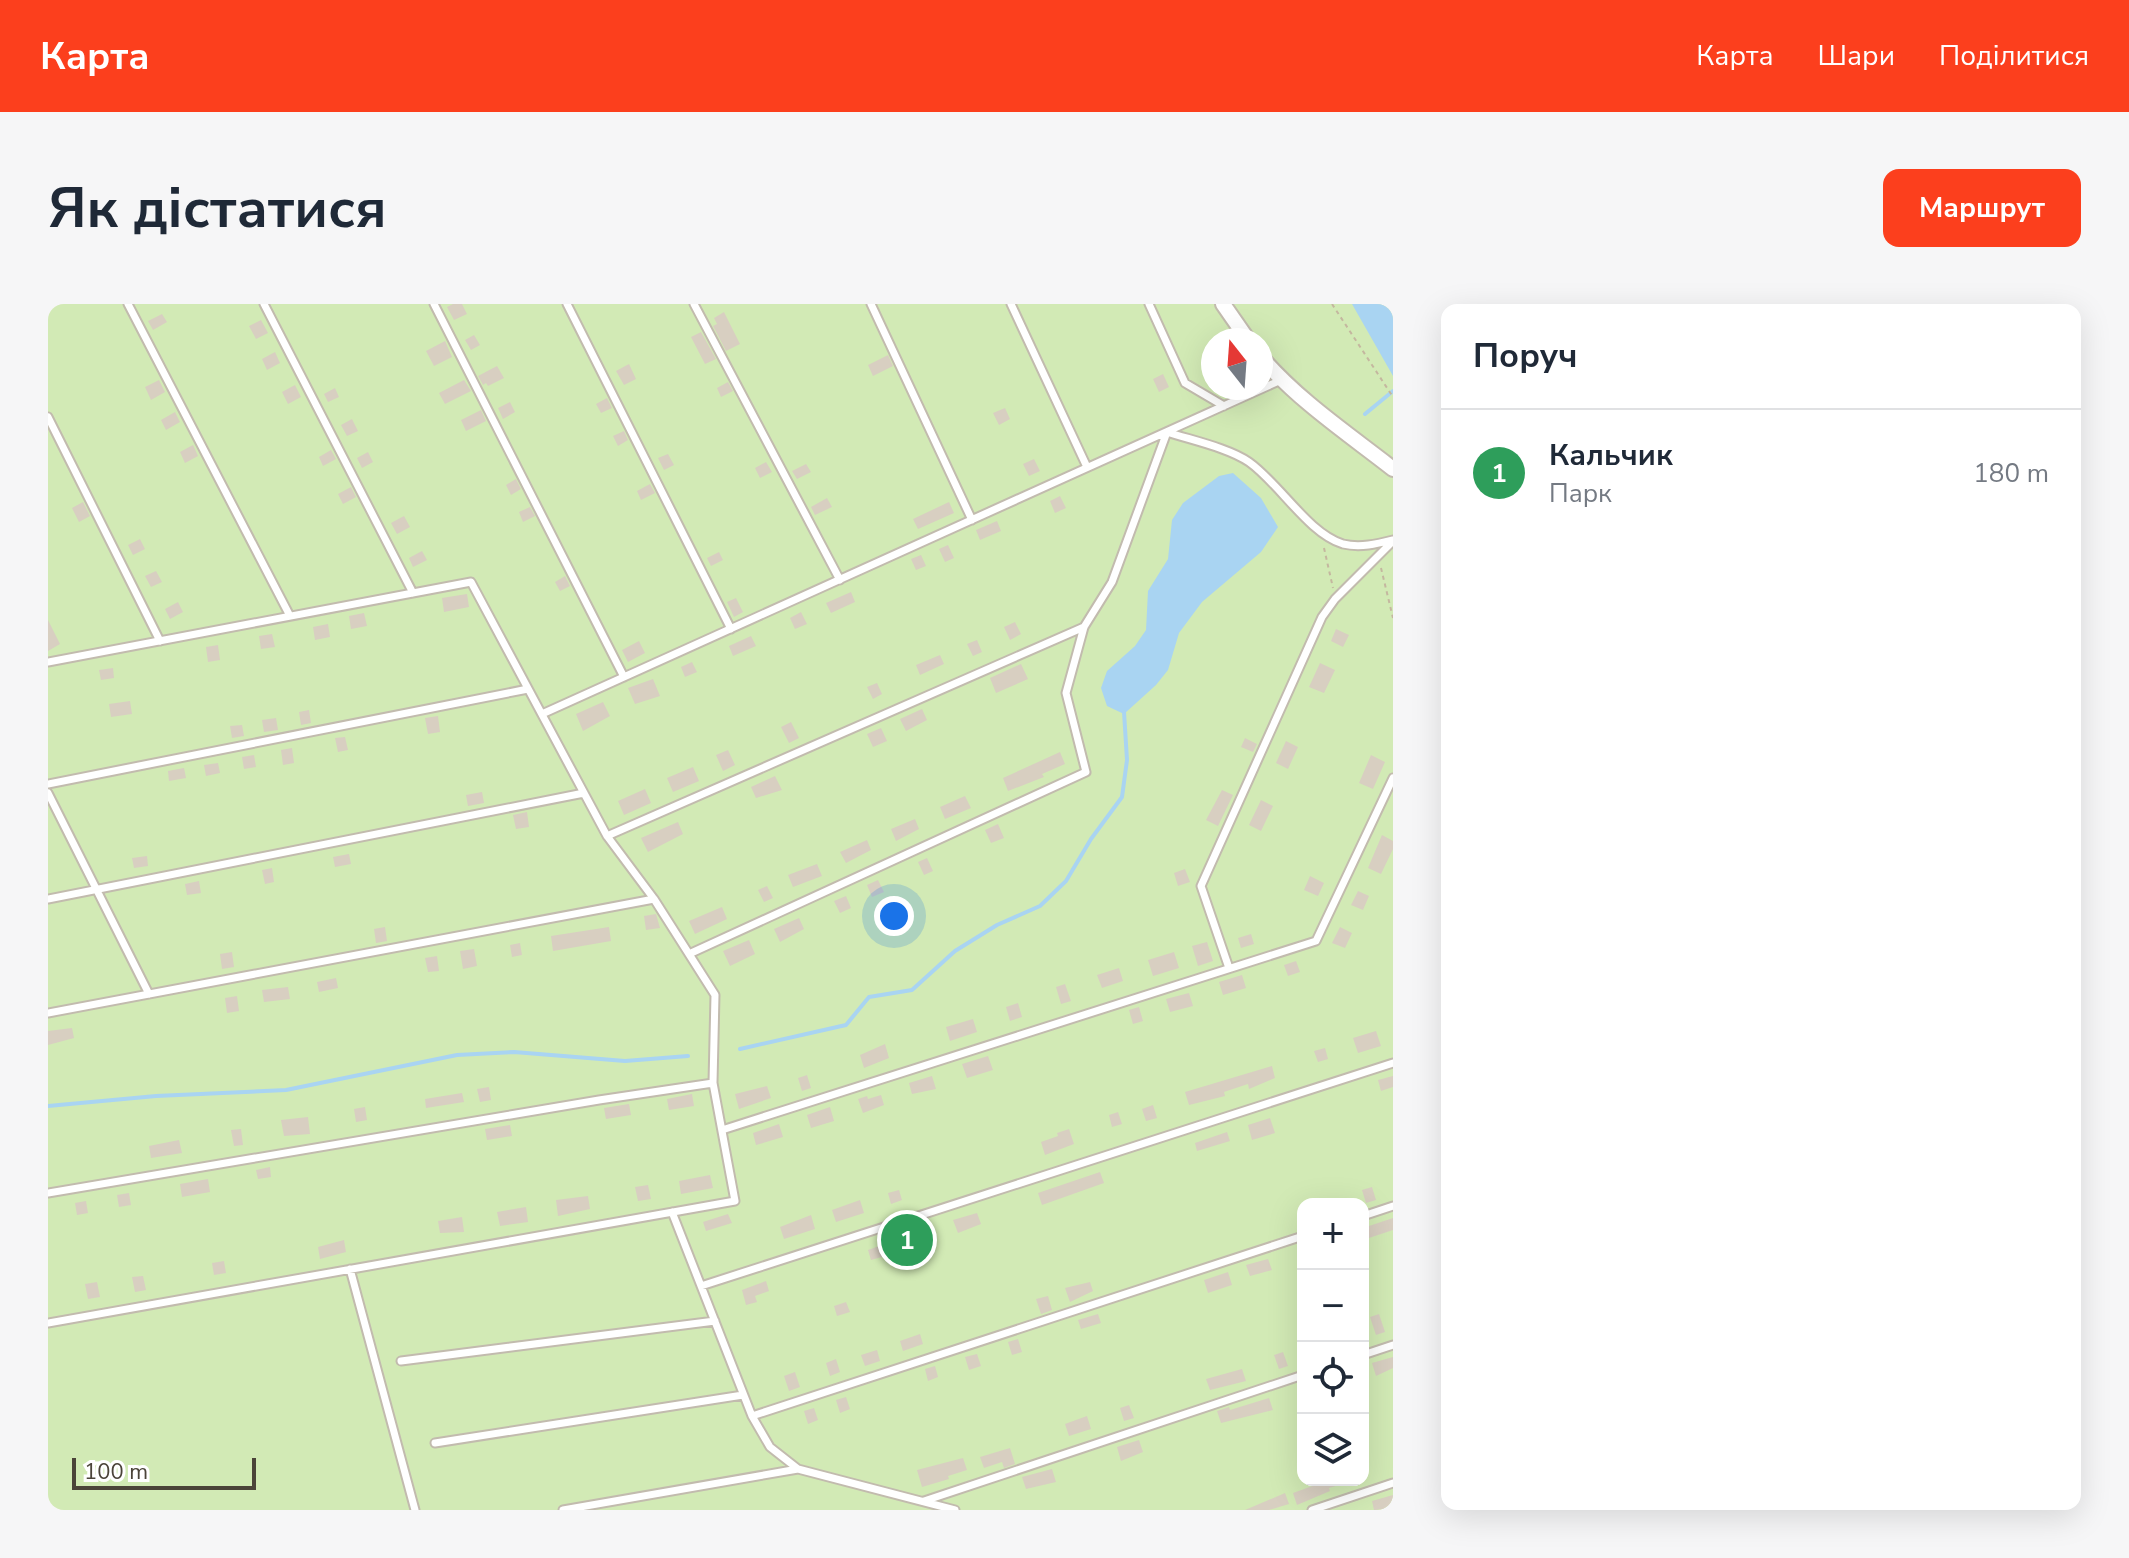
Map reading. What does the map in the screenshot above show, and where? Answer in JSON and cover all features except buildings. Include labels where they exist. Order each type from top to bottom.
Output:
[{"type":"street","points":[[1223,304],[1240,328]]},
{"type":"street","points":[[1273,371],[1324,417],[1393,469]]},
{"type":"lane","points":[[128,304],[290,616]]},
{"type":"lane","points":[[264,304],[413,593]]},
{"type":"lane","points":[[434,304],[624,677]]},
{"type":"lane","points":[[567,304],[731,629]]},
{"type":"lane","points":[[694,304],[840,580]]},
{"type":"lane","points":[[871,304],[972,520]]},
{"type":"lane","points":[[1011,304],[1087,467]]},
{"type":"lane","points":[[1149,304],[1185,383],[1224,406]]},
{"type":"lane","points":[[542,714],[1281,380]]},
{"type":"lane","points":[[48,417],[160,641]]},
{"type":"lane","points":[[1167,432],[1245,459],[1264,473],[1320,531],[1343,543],[1366,546],[1393,541]]},
{"type":"lane","points":[[689,954],[1086,772],[1066,693],[1084,627],[1112,582],[1167,432]]},
{"type":"lane","points":[[1229,968],[1201,886],[1322,617],[1335,599],[1393,541]]},
{"type":"lane","points":[[48,662],[471,582],[607,836],[654,899],[715,995],[713,1083],[735,1201],[48,1323]]},
{"type":"lane","points":[[607,836],[1084,627]]},
{"type":"lane","points":[[48,784],[528,689]]},
{"type":"lane","points":[[722,1130],[1316,941],[1393,778]]},
{"type":"lane","points":[[48,793],[149,994]]},
{"type":"lane","points":[[48,899],[584,793]]},
{"type":"lane","points":[[48,1013],[654,899]]},
{"type":"lane","points":[[701,1286],[1393,1063]]},
{"type":"lane","points":[[48,1193],[713,1083]]},
{"type":"lane","points":[[1369,1214],[1393,1206]]},
{"type":"lane","points":[[672,1212],[743,1395],[770,1447],[798,1469],[955,1510]]},
{"type":"lane","points":[[752,1416],[1297,1238]]},
{"type":"lane","points":[[350,1269],[415,1510]]},
{"type":"lane","points":[[401,1361],[715,1321]]},
{"type":"lane","points":[[1369,1353],[1393,1345]]},
{"type":"lane","points":[[922,1501],[1297,1377]]},
{"type":"lane","points":[[435,1443],[743,1395]]},
{"type":"lane","points":[[563,1510],[798,1469]]},
{"type":"lane","points":[[1312,1510],[1393,1483]]},
{"type":"path","points":[[1332,304],[1393,397]]},
{"type":"path","points":[[1320,531],[1335,599]]},
{"type":"path","points":[[1379,557],[1393,618]]},
{"type":"green space","points":[[48,304],[1393,304],[1393,1510],[48,1510]]},
{"type":"water","points":[[1352,304],[1393,304],[1393,376]]},
{"type":"water","points":[[1233,473],[1261,498],[1278,527],[1261,552],[1202,602],[1179,633],[1168,670],[1156,685],[1124,714],[1107,706],[1101,688],[1107,671],[1135,646],[1146,630],[1148,591],[1168,559],[1172,520],[1183,503],[1219,476]]},
{"type":"waterway","points":[[1365,414],[1393,391]]},
{"type":"waterway","points":[[740,1049],[846,1025],[869,997],[912,990],[955,951],[997,925],[1040,906],[1066,881],[1091,839],[1122,797],[1127,760],[1124,712]]},
{"type":"waterway","points":[[48,1106],[156,1096],[286,1090],[457,1055],[514,1052],[625,1061],[688,1056]]},
{"type":"place","name":"Кальчик","points":[[907,1240]]}]
